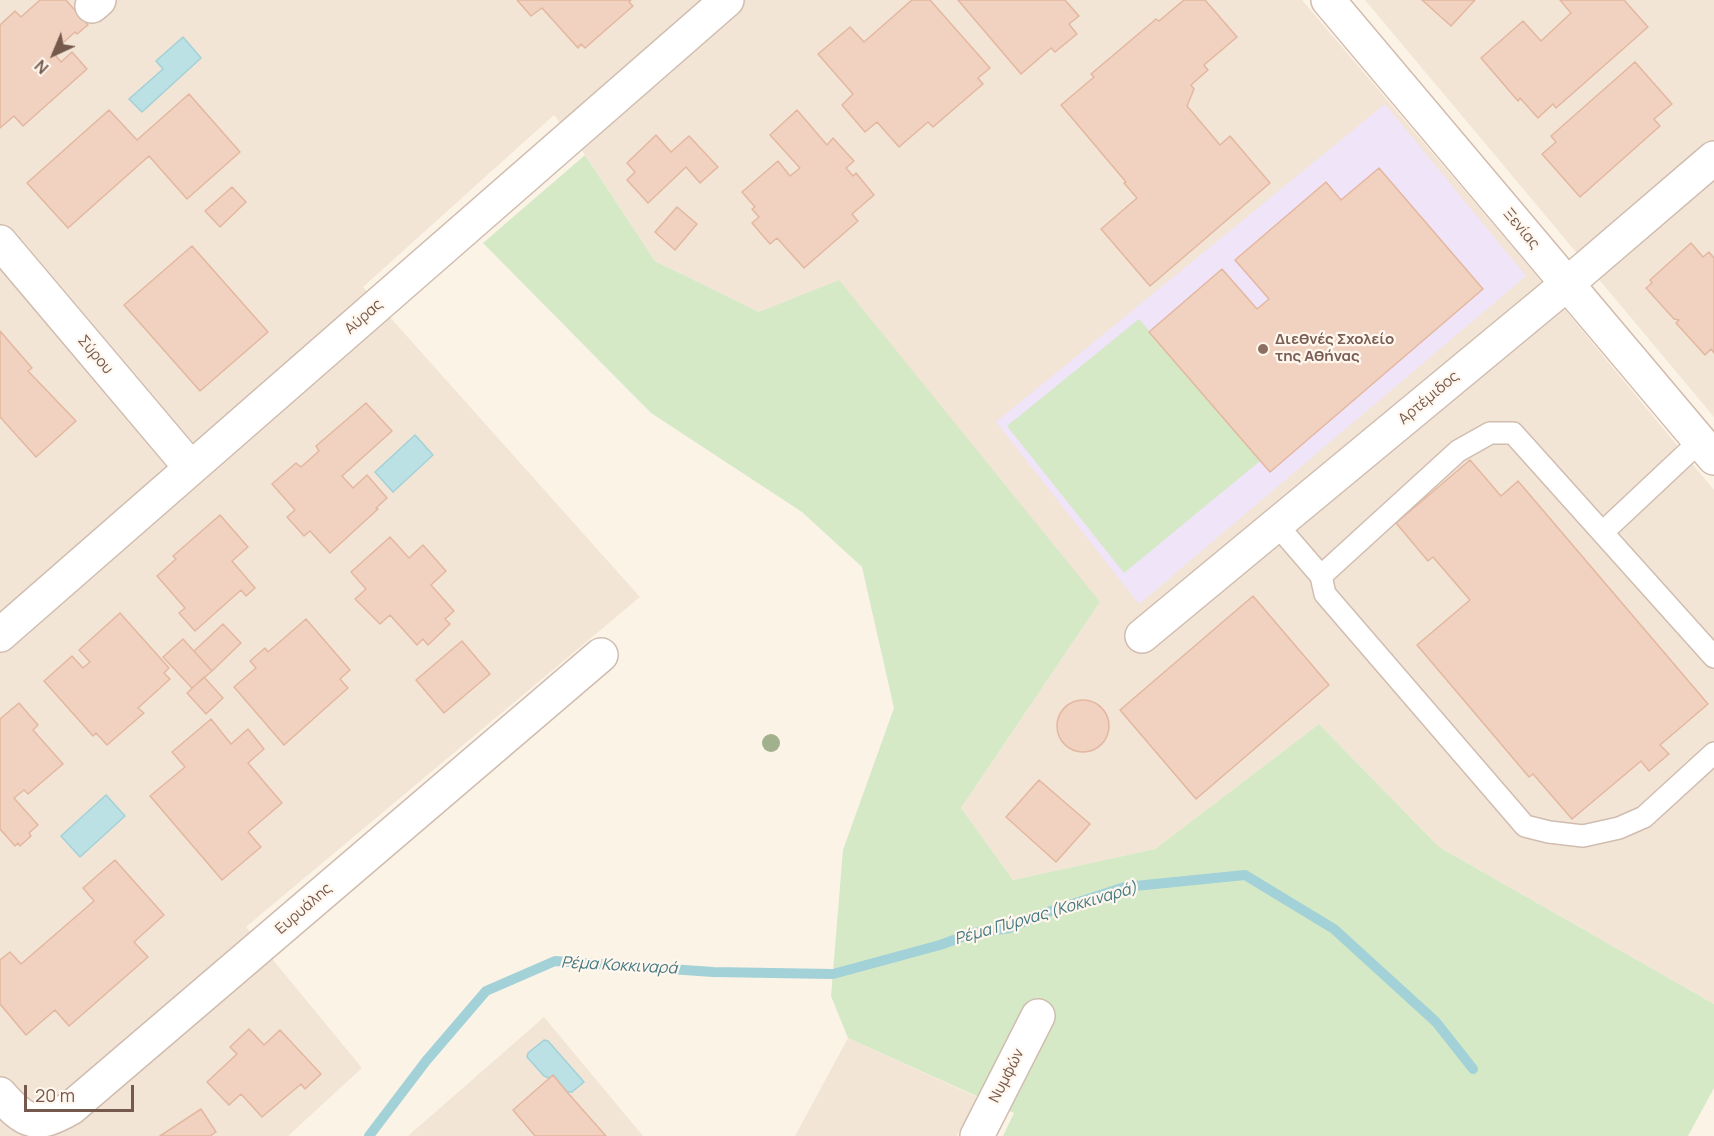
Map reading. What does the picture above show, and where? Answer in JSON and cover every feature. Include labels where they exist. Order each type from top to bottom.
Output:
[{"type":"street","name":"Αύρας","points":[[0,635],[727,0]]},
{"type":"street","name":"Ξενίας","points":[[1328,0],[1707,450]]},
{"type":"street","name":"Αρτέμιδος","points":[[1142,636],[1567,284],[1714,158]]},
{"type":"street","name":"Σύρου","points":[[0,242],[190,468]]},
{"type":"street","name":"Ευρυάλης","points":[[0,1094],[17,1114],[38,1121],[52,1118],[71,1108],[602,655]]},
{"type":"street","name":"Νυμφών","points":[[977,1136],[1038,1016]]},
{"type":"lane","points":[[1321,576],[1458,451],[1490,434],[1513,433],[1714,657]]},
{"type":"lane","points":[[1603,532],[1707,450]]},
{"type":"lane","points":[[1277,525],[1321,576],[1325,594],[1526,826],[1549,832],[1583,836],[1619,828],[1644,817],[1714,753]]},
{"type":"shaded area","points":[[0,0],[1302,0],[1533,271],[1714,490],[1714,1004],[1439,847],[1319,724],[1155,849],[1013,880],[961,808],[1100,602],[759,312],[655,261],[585,155],[554,115],[363,287],[640,597],[246,927],[362,1068],[288,1136],[0,1136]]},
{"type":"shaded area","points":[[1365,0],[1714,0],[1714,417]]},
{"type":"shaded area","name":"Διεθνές Σχολείο της Αθήνας","points":[[1385,104],[1526,276],[1139,604],[996,422]]},
{"type":"shaded area","points":[[544,1017],[643,1136],[408,1136]]},
{"type":"shaded area","points":[[848,1038],[977,1097],[957,1136],[795,1136]]},
{"type":"green space","points":[[585,155],[655,261],[759,312],[839,280],[1100,602],[961,808],[1013,880],[1155,849],[1319,724],[1439,847],[1714,1004],[1714,1088],[1688,1136],[1003,1136],[1014,1113],[848,1038],[831,996],[843,850],[894,708],[862,567],[802,512],[651,413],[483,243]]},
{"type":"green space","points":[[1139,319],[1260,461],[1124,573],[1007,426]]},
{"type":"water","points":[[183,37],[201,58],[142,112],[129,99],[163,69],[156,61]]},
{"type":"water","points":[[415,435],[433,455],[393,492],[375,472]]},
{"type":"water","points":[[106,795],[125,816],[80,857],[61,836]]},
{"type":"water","points":[[544,1040],[548,1041],[584,1082],[572,1092],[567,1092],[553,1075],[549,1078],[544,1076],[527,1057],[528,1053]]},
{"type":"building","points":[[40,0],[66,0],[88,25],[77,34],[75,32],[53,52],[61,62],[72,52],[87,69],[23,126],[14,116],[0,128],[0,25],[15,11],[21,17]]},
{"type":"building","points":[[517,0],[631,0],[629,2],[633,6],[585,48],[581,44],[578,48],[542,8],[531,16]]},
{"type":"building","points":[[912,0],[930,0],[990,68],[978,78],[983,84],[933,127],[928,122],[899,147],[877,122],[865,132],[842,105],[853,94],[818,54],[850,27],[864,42]]},
{"type":"building","points":[[958,0],[1065,0],[1079,16],[1069,24],[1077,34],[1055,52],[1051,48],[1021,74]]},
{"type":"building","points":[[1184,0],[1205,0],[1237,37],[1204,65],[1208,70],[1191,85],[1194,89],[1187,106],[1220,145],[1230,136],[1270,183],[1150,286],[1101,229],[1137,198],[1061,105],[1094,77],[1091,74],[1156,19],[1159,21]]},
{"type":"building","points":[[1422,0],[1475,0],[1451,26]]},
{"type":"building","points":[[1560,0],[1624,0],[1648,27],[1556,108],[1553,104],[1538,118],[1520,98],[1518,101],[1481,58],[1523,21],[1541,41],[1571,13]]},
{"type":"building","points":[[1635,62],[1672,104],[1654,119],[1660,126],[1580,197],[1542,154],[1556,142],[1551,136]]},
{"type":"building","points":[[189,94],[240,152],[187,199],[149,156],[68,228],[27,183],[109,110],[137,140]]},
{"type":"building","points":[[797,110],[827,145],[833,138],[854,161],[846,168],[853,176],[856,173],[874,195],[852,214],[858,221],[804,268],[777,238],[770,244],[752,223],[759,217],[752,209],[755,207],[742,192],[778,161],[790,176],[800,168],[770,135]]},
{"type":"building","points":[[656,135],[671,152],[689,136],[718,167],[700,183],[686,167],[648,203],[627,180],[635,172],[627,163]]},
{"type":"building","points":[[1379,168],[1483,289],[1270,472],[1149,332],[1222,269],[1257,309],[1269,299],[1235,260],[1326,182],[1341,200]]},
{"type":"building","points":[[232,187],[246,202],[220,227],[205,211]]},
{"type":"building","points":[[677,207],[697,224],[675,250],[655,232]]},
{"type":"building","points":[[1691,243],[1703,257],[1709,252],[1714,258],[1714,353],[1711,349],[1705,355],[1676,323],[1679,320],[1674,319],[1646,288],[1652,283],[1650,280]]},
{"type":"building","points":[[192,246],[268,332],[200,391],[124,305]]},
{"type":"building","points":[[0,331],[32,368],[28,371],[76,421],[36,457],[0,417]]},
{"type":"building","points":[[366,403],[392,431],[342,476],[353,488],[367,475],[387,498],[330,553],[310,531],[304,536],[287,517],[295,510],[272,484],[296,463],[301,467],[319,451],[316,446]]},
{"type":"building","points":[[1470,460],[1501,496],[1518,481],[1708,704],[1660,745],[1669,754],[1649,771],[1641,761],[1572,819],[1533,774],[1529,777],[1417,645],[1470,600],[1433,557],[1428,561],[1396,523]]},
{"type":"building","points":[[220,515],[248,547],[232,561],[255,588],[246,596],[241,590],[195,631],[179,613],[185,608],[157,576],[176,559],[173,556]]},
{"type":"building","points":[[390,537],[409,558],[423,545],[446,571],[431,585],[454,611],[445,619],[450,624],[428,645],[423,639],[417,645],[390,615],[380,624],[355,599],[366,589],[351,572]]},
{"type":"building","points":[[1253,596],[1329,685],[1196,799],[1120,710]]},
{"type":"building","points":[[120,613],[169,668],[164,673],[170,679],[138,708],[144,713],[107,745],[96,733],[93,736],[44,681],[72,656],[83,668],[90,662],[79,650]]},
{"type":"building","points":[[306,619],[350,670],[340,679],[348,688],[284,745],[234,687],[256,668],[250,661],[265,648],[268,652]]},
{"type":"building","points":[[223,624],[241,643],[212,671],[194,651]]},
{"type":"building","points":[[183,639],[212,671],[192,688],[163,657]]},
{"type":"building","points":[[462,641],[490,674],[444,713],[416,680]]},
{"type":"building","points":[[204,677],[223,698],[206,714],[187,693]]},
{"type":"building","points":[[1083,700],[1093,702],[1101,708],[1107,716],[1109,726],[1107,736],[1101,744],[1093,750],[1083,752],[1073,750],[1065,744],[1059,736],[1057,726],[1059,716],[1065,708],[1073,702]]},
{"type":"building","points":[[19,703],[38,725],[33,730],[63,764],[28,794],[24,790],[14,798],[38,825],[29,833],[31,836],[20,846],[18,843],[15,846],[0,829],[0,719]]},
{"type":"building","points":[[211,719],[231,744],[248,729],[264,749],[248,763],[282,803],[248,832],[261,847],[222,880],[150,796],[185,767],[172,752]]},
{"type":"building","points":[[1039,780],[1090,824],[1056,862],[1006,817]]},
{"type":"building","points":[[115,860],[164,915],[134,942],[148,957],[69,1026],[55,1010],[26,1035],[0,1004],[0,960],[10,952],[21,964],[94,901],[83,888]]},
{"type":"building","points":[[249,1029],[264,1045],[280,1030],[321,1074],[305,1089],[301,1084],[262,1117],[241,1094],[229,1105],[207,1082],[237,1054],[230,1047]]},
{"type":"building","points":[[553,1075],[606,1136],[535,1136],[513,1110]]},
{"type":"building","points":[[201,1109],[216,1132],[210,1136],[160,1136]]},
{"type":"waterway","name":"Ρέμα Κοκκιναρά","points":[[369,1136],[426,1061],[486,991],[555,961],[713,972],[833,974],[940,945],[973,933],[1010,928],[1042,914],[1125,887],[1245,875],[1334,929],[1436,1022],[1473,1069]]},
{"type":"place","name":"Διεθνές Σχολείο της Αθήνας","points":[[1263,349]]},
{"type":"water label","name":"Ρέμα Πύρνας (Κοκκιναρά)","points":[[1046,914]]}]
